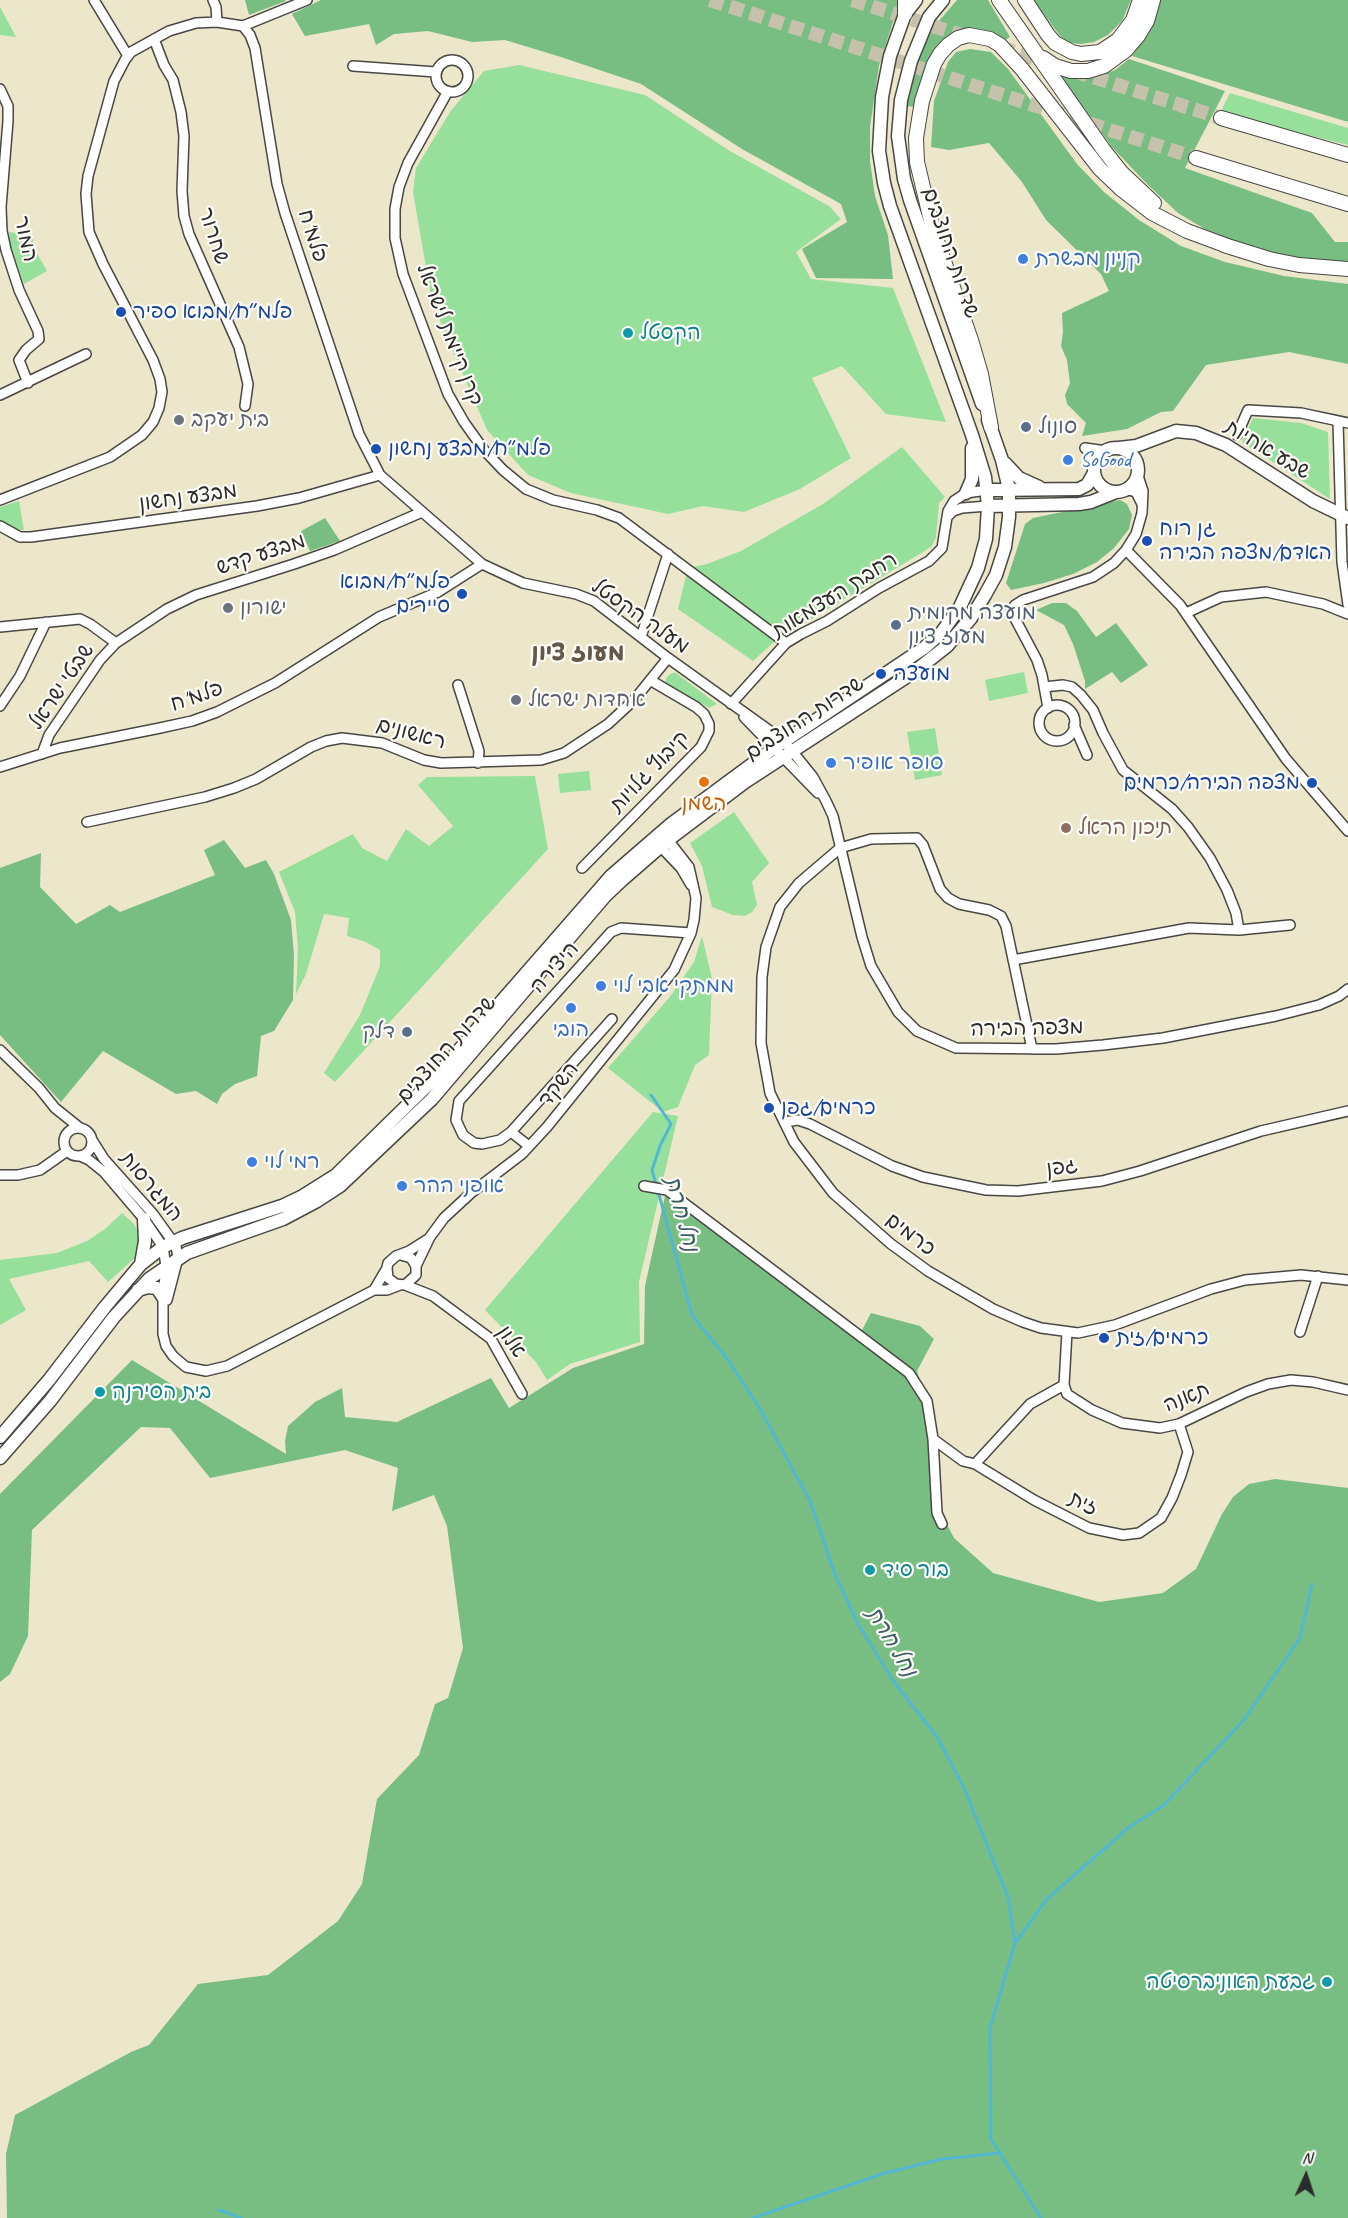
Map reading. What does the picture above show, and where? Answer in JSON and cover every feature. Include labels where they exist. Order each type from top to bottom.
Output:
[{"type":"highway","points":[[999,0],[1121,172],[1163,212],[1187,227],[1233,248]]},
{"type":"highway","points":[[1025,0],[1055,42],[1072,52],[1082,54],[1100,52],[1118,40],[1133,20],[1140,0]]},
{"type":"highway","points":[[1033,48],[1048,62],[1063,69],[1079,72],[1096,69],[1112,62],[1138,36],[1147,21],[1153,0]]},
{"type":"highway","points":[[991,427],[975,353],[933,229],[917,162],[916,138],[922,101],[934,64],[948,45],[958,38],[969,35],[990,39],[1000,45],[1022,69],[1100,169],[1152,213],[1186,231],[1233,248],[1289,263],[1348,269]]},
{"type":"highway","points":[[1221,118],[1348,156]]},
{"type":"highway","points":[[1196,158],[1348,204]]},
{"type":"main road","name":"שדרות החוצבים","points":[[0,1437],[49,1380],[141,1264],[168,1245],[282,1206],[336,1175],[432,1081],[611,876],[745,782],[783,749],[924,648],[942,632],[963,601],[978,568],[986,539],[987,490],[972,435],[890,206],[881,167],[879,134],[882,97],[890,56],[905,7],[916,0]]},
{"type":"main road","name":"שדרות החוצבים","points":[[783,749],[914,672],[947,646],[971,618],[993,583],[1007,535],[1009,489],[1002,460],[910,200],[899,147],[898,120],[910,61],[929,17],[943,0]]},
{"type":"main road","name":"שבע אחיות","points":[[1119,448],[1136,446],[1162,435],[1184,431],[1210,438],[1313,501],[1344,517]]},
{"type":"main road","points":[[966,493],[972,479],[972,435]]},
{"type":"main road","points":[[988,506],[1091,502],[1121,490],[1131,485],[1147,448],[1162,435]]},
{"type":"main road","points":[[987,490],[1074,490],[1083,488],[1092,479],[1099,456],[1106,451],[1119,448],[1130,453],[1138,471]]},
{"type":"main road","points":[[1002,460],[1019,478],[1049,490]]},
{"type":"main road","points":[[1095,468],[1102,487],[1121,490]]},
{"type":"main road","points":[[1007,535],[1020,515],[1037,505]]},
{"type":"main road","name":"שדרות החוצבים","points":[[0,1458],[50,1401],[137,1290],[166,1266],[207,1244],[283,1219],[317,1202],[340,1186],[432,1099],[606,895],[662,841]]},
{"type":"main road","points":[[141,1264],[145,1239],[144,1219]]},
{"type":"main road","points":[[137,1290],[148,1287],[157,1288],[163,1298]]},
{"type":"street","points":[[94,0],[128,56]]},
{"type":"street","points":[[213,0],[217,22]]},
{"type":"street","points":[[0,500],[110,457],[142,435],[153,422],[159,408],[162,392],[153,360],[96,248],[89,232],[86,213],[86,194],[93,154],[114,81],[128,56],[169,31],[196,23],[217,22],[243,26],[307,0]]},
{"type":"street","name":"פלמ\"ח","points":[[0,767],[60,748],[181,723],[217,712],[274,682],[380,617],[438,592],[482,564],[380,475],[359,434],[285,213],[277,184],[255,48],[250,35],[243,26]]},
{"type":"street","name":"שחרור","points":[[154,39],[164,65],[173,80],[181,112],[184,136],[182,191],[184,216],[189,234],[238,347],[248,384],[245,406]]},
{"type":"street","name":"קרן קיימת לישראל","points":[[353,66],[436,72],[441,64],[452,59],[466,67],[468,72],[467,83],[459,90],[448,91],[408,163],[395,208],[395,238],[403,274],[448,394],[484,450],[526,489],[553,500],[610,514],[636,529],[786,643]]},
{"type":"street","points":[[436,72],[440,86],[448,91]]},
{"type":"street","name":"המור","points":[[0,89],[8,106],[1,207],[2,231],[6,250],[38,331],[39,339],[26,350],[19,360],[28,383]]},
{"type":"street","points":[[0,395],[87,354]]},
{"type":"street","points":[[1237,435],[1248,410],[1301,413],[1348,423]]},
{"type":"street","points":[[1338,422],[1344,517],[1342,562],[1348,605]]},
{"type":"street","points":[[1048,708],[1037,660],[1011,611],[1015,604],[1023,600],[1093,577],[1114,563],[1126,550],[1136,534],[1142,513],[1143,491],[1138,471]]},
{"type":"street","name":"מבצע נחשון","points":[[0,526],[20,537],[31,537],[257,506],[299,498],[380,475]]},
{"type":"street","points":[[966,493],[987,490]]},
{"type":"street","points":[[1121,490],[1136,492],[1140,497],[1142,513]]},
{"type":"street","name":"רחבת העצמאות","points":[[733,705],[786,643],[929,561],[942,548],[948,511],[954,501],[966,493]]},
{"type":"street","points":[[947,518],[953,511],[962,507],[988,506]]},
{"type":"street","name":"מבצע קדש","points":[[116,644],[167,609],[196,595],[325,554],[422,512]]},
{"type":"street","points":[[1126,550],[1171,594],[1286,759],[1348,831]]},
{"type":"street","points":[[641,637],[668,554]]},
{"type":"street","name":"מעלה הקסטל","points":[[482,564],[523,583],[576,594],[594,601],[733,705],[783,749]]},
{"type":"street","points":[[1186,613],[1221,597],[1266,592],[1323,604],[1348,614]]},
{"type":"street","points":[[0,627],[80,619],[116,644]]},
{"type":"street","points":[[0,706],[20,676],[46,622]]},
{"type":"street","name":"שבטי ישראל","points":[[42,754],[44,744],[55,726],[100,660],[116,644]]},
{"type":"street","name":"ראשונים","points":[[87,822],[234,788],[256,779],[311,747],[342,738],[382,743],[424,760],[441,763],[541,759],[564,753],[608,724],[634,700],[668,658]]},
{"type":"street","name":"קיבוץ גלויות","points":[[582,868],[700,747],[709,731],[709,723],[696,707],[650,680]]},
{"type":"street","points":[[458,685],[479,751],[478,763]]},
{"type":"street","points":[[1044,687],[1072,687],[1081,695],[1093,710],[1123,770],[1172,809],[1188,827],[1210,858],[1227,890],[1236,913],[1239,930]]},
{"type":"street","points":[[1074,725],[1073,731],[1065,739],[1059,741],[1047,738],[1039,723],[1043,712],[1048,708],[1060,706],[1068,709],[1087,755]]},
{"type":"street","name":"מצפה הבירה","points":[[783,749],[826,801],[862,938],[872,966],[898,1012],[917,1031],[956,1048],[1032,1050],[1103,1045],[1186,1034],[1319,1005],[1348,989]]},
{"type":"street","points":[[840,848],[871,839],[918,838],[923,844],[940,889],[948,898],[989,910],[1000,916],[1006,926],[1032,1050]]},
{"type":"street","points":[[662,841],[689,867],[696,898],[691,933]]},
{"type":"street","name":"כרמים","points":[[840,848],[800,883],[780,907],[766,947],[760,1007],[761,1043],[770,1093],[784,1122],[811,1166],[833,1193],[891,1244],[928,1271],[993,1309],[1041,1328],[1066,1332],[1094,1331],[1115,1325],[1245,1280],[1273,1276],[1318,1276],[1348,1280]]},
{"type":"street","points":[[1014,960],[1189,928],[1239,930],[1290,925]]},
{"type":"street","name":"היצירה","points":[[612,1019],[511,1132],[500,1140],[474,1143],[463,1135],[456,1120],[459,1101],[611,932],[621,928],[691,933]]},
{"type":"street","name":"השקד","points":[[416,1268],[430,1237],[444,1218],[530,1146],[548,1127],[661,989],[678,963],[691,933]]},
{"type":"street","points":[[0,1050],[39,1088],[55,1108],[88,1132],[92,1140],[90,1151],[80,1156],[68,1151],[64,1143],[66,1136],[73,1129],[80,1128]]},
{"type":"street","points":[[55,1108],[66,1136]]},
{"type":"street","name":"גפן","points":[[784,1122],[798,1120],[810,1124],[882,1161],[923,1177],[986,1190],[1018,1191],[1102,1181],[1140,1171],[1261,1131],[1348,1111]]},
{"type":"street","points":[[511,1132],[530,1146]]},
{"type":"street","name":"המגרסות","points":[[92,1140],[105,1159],[148,1208],[168,1245],[166,1266]]},
{"type":"street","points":[[0,1175],[18,1175],[39,1170],[68,1151]]},
{"type":"street","name":"המגרסות","points":[[80,1156],[97,1165],[178,1258]]},
{"type":"street","points":[[644,1186],[667,1190],[909,1372],[927,1401],[933,1439],[937,1513],[942,1524]]},
{"type":"street","name":"השקד","points":[[401,1255],[430,1237]]},
{"type":"street","points":[[166,1266],[163,1298],[163,1334],[166,1347],[186,1367],[206,1371],[227,1365],[374,1290],[387,1290],[413,1280],[416,1268],[411,1258],[401,1255],[391,1259],[374,1290]]},
{"type":"street","points":[[163,1314],[178,1258]]},
{"type":"street","points":[[387,1268],[388,1278],[396,1284],[403,1285]]},
{"type":"street","name":"אלון","points":[[416,1268],[421,1282],[433,1296],[492,1339],[522,1394]]},
{"type":"street","points":[[1300,1332],[1318,1276]]},
{"type":"street","name":"אלון","points":[[403,1285],[433,1296]]},
{"type":"street","points":[[975,1464],[1030,1404],[1064,1385],[1066,1332]]},
{"type":"street","name":"תאנה","points":[[1064,1385],[1067,1394],[1092,1410],[1122,1423],[1160,1428],[1179,1424],[1268,1384],[1291,1380],[1313,1382],[1348,1390]]},
{"type":"street","name":"זית","points":[[933,1439],[963,1461],[975,1464],[1034,1500],[1089,1528],[1123,1536],[1139,1533],[1161,1518],[1172,1498],[1188,1452],[1179,1424]]},
{"type":"green space","points":[[245,0],[285,0],[286,1],[249,15]]},
{"type":"green space","points":[[321,0],[898,0],[879,66],[870,127],[870,161],[875,196],[888,235],[893,279],[816,278],[802,249],[847,222],[841,204],[742,149],[641,84],[505,40],[472,42],[428,31],[394,34],[376,45],[369,24],[305,36],[292,14]]},
{"type":"green space","points":[[957,0],[988,0],[1010,37],[1004,41],[984,30],[972,29],[960,30],[948,36],[939,46],[916,107],[904,106],[912,73],[924,42]]},
{"type":"green space","points":[[1033,0],[1131,0],[1122,21],[1108,35],[1094,42],[1081,44],[1070,43],[1061,37]]},
{"type":"green space","points":[[1159,0],[1348,0],[1348,122],[1132,56],[1146,37]]},
{"type":"green space","points":[[0,7],[16,37],[0,35]]},
{"type":"green space","points":[[970,49],[991,52],[1008,69],[1077,164],[1104,192],[1139,220],[1181,246],[1225,262],[1284,276],[1348,284],[1348,364],[1289,352],[1206,365],[1173,411],[1161,412],[1127,429],[1082,436],[1086,423],[1067,404],[1065,395],[1070,383],[1067,360],[1061,346],[1062,313],[1109,291],[1101,274],[1046,220],[1022,182],[989,143],[949,150],[931,147],[934,101],[948,62],[956,52]]},
{"type":"green space","points":[[1129,59],[1225,91],[1185,168],[1312,213],[1335,242],[1348,242],[1348,263],[1289,257],[1251,247],[1208,231],[1178,213],[1112,147],[1059,75],[1074,78],[1098,76],[1115,70]]},
{"type":"green space","points":[[519,65],[645,95],[730,151],[829,206],[841,219],[796,252],[811,279],[893,288],[946,422],[886,414],[842,366],[812,378],[851,458],[800,489],[744,512],[703,506],[668,514],[571,493],[528,475],[487,430],[432,302],[413,192],[416,168],[450,112],[484,71]]},
{"type":"green space","points":[[1230,93],[1348,128],[1348,145],[1220,113]]},
{"type":"green space","points":[[9,232],[32,235],[34,248],[47,271],[24,284],[10,245]]},
{"type":"green space","points":[[1253,418],[1301,423],[1328,432],[1330,499],[1242,442]]},
{"type":"green space","points":[[902,447],[945,497],[939,503],[936,537],[932,546],[774,642],[753,661],[678,609],[688,568],[707,564],[741,551],[823,504]]},
{"type":"green space","points":[[1120,500],[1127,504],[1132,515],[1129,529],[1114,548],[1097,562],[1073,574],[1011,590],[1006,583],[1025,524],[1033,518]]},
{"type":"green space","points":[[19,501],[24,530],[14,529],[0,520],[0,507]]},
{"type":"green space","points":[[325,518],[340,541],[310,551],[301,531]]},
{"type":"green space","points":[[1052,603],[1066,603],[1077,611],[1096,637],[1116,623],[1148,665],[1121,683],[1112,672],[1085,689],[1085,681],[1073,644],[1064,625],[1036,610]]},
{"type":"green space","points":[[1024,672],[1028,693],[989,701],[985,680]]},
{"type":"green space","points":[[672,673],[676,673],[717,704],[709,708],[665,682]]},
{"type":"green space","points":[[935,728],[942,775],[915,780],[907,732]]},
{"type":"green space","points":[[589,771],[591,790],[560,793],[558,774]]},
{"type":"green space","points":[[535,776],[548,849],[335,1082],[324,1073],[360,1015],[380,966],[380,950],[366,942],[347,936],[349,918],[324,914],[306,974],[296,994],[298,949],[295,912],[279,872],[353,834],[362,848],[387,861],[406,829],[429,846],[453,826],[418,785],[427,777]]},
{"type":"green space","points":[[734,812],[769,863],[752,882],[757,905],[745,916],[733,915],[712,907],[702,866],[690,843]]},
{"type":"green space","points":[[224,840],[245,868],[266,860],[274,874],[291,920],[294,955],[293,1000],[274,1031],[261,1036],[257,1076],[235,1084],[222,1094],[217,1104],[196,1091],[176,1094],[103,1051],[61,1102],[0,1035],[0,868],[41,853],[40,887],[76,924],[110,905],[120,912],[215,875],[204,850]]},
{"type":"green space","points":[[702,936],[712,979],[709,1055],[695,1065],[678,1107],[663,1112],[608,1068],[669,998],[694,962]]},
{"type":"green space","points":[[653,1112],[678,1116],[639,1282],[640,1342],[570,1364],[547,1380],[536,1362],[485,1310]]},
{"type":"green space","points":[[666,1191],[861,1332],[871,1313],[920,1326],[934,1339],[917,1371],[922,1389],[937,1505],[954,1538],[993,1573],[1099,1602],[1163,1593],[1196,1569],[1222,1514],[1233,1497],[1249,1484],[1275,1479],[1348,1488],[1348,2218],[7,2218],[6,2154],[15,2115],[131,2052],[149,2045],[198,1984],[268,1975],[338,1921],[362,1884],[377,1799],[419,1755],[435,1704],[448,1698],[463,1648],[447,1526],[434,1495],[392,1511],[398,1468],[345,1450],[210,1478],[170,1428],[141,1427],[32,1530],[28,1636],[10,1674],[0,1682],[0,1494],[132,1360],[286,1454],[285,1441],[288,1426],[315,1402],[342,1388],[345,1417],[397,1422],[491,1378],[509,1408],[573,1368],[644,1344],[645,1286]]},
{"type":"green space","points":[[122,1213],[134,1224],[139,1234],[136,1257],[108,1282],[89,1261],[9,1279],[26,1310],[0,1325],[0,1260],[57,1253],[87,1241],[105,1229]]},
{"type":"waterway","name":"נחל חרת","points":[[651,1095],[671,1124],[652,1170],[656,1185]]},
{"type":"waterway","name":"נחל חרת","points":[[658,1191],[692,1315],[728,1360],[760,1409],[810,1501],[834,1572],[858,1624],[894,1682],[937,1737],[964,1788],[1008,1897],[1015,1943],[990,2028],[991,2139],[1041,2218]]},
{"type":"waterway","points":[[1016,1942],[1047,1899],[1128,1828],[1164,1805],[1243,1721],[1300,1638],[1312,1584]]},
{"type":"waterway","points":[[753,2218],[882,2174],[942,2159],[1000,2153]]},
{"type":"waterway","points":[[219,2210],[241,2218]]},
{"type":"tunnel","points":[[710,0],[1196,158]]},
{"type":"tunnel","points":[[852,0],[970,38]]},
{"type":"tunnel","points":[[1000,47],[1047,63]]},
{"type":"tunnel","points":[[1074,71],[1221,118]]},
{"type":"place","name":"קניון מבשרת","points":[[1023,259]]},
{"type":"place","name":"פלמ״ח/מבוא ספיר","points":[[121,312]]},
{"type":"place","name":"הקסטל","points":[[628,333]]},
{"type":"place","name":"בית יעקב","points":[[179,420]]},
{"type":"place","name":"סונול","points":[[1026,427]]},
{"type":"place","name":"פלמ״ח/מבצע נחשון","points":[[376,449]]},
{"type":"place","name":"SoGood","points":[[1068,460]]},
{"type":"place","name":"גן רוח האדם/מצפה הבירה","points":[[1147,541]]},
{"type":"place","name":"פלמ״ח/מבוא סיירים","points":[[462,594]]},
{"type":"place","name":"ישורון","points":[[228,608]]},
{"type":"place","name":"מועצה מקומית מעוז ציון","points":[[896,625]]},
{"type":"place","name":"מועצה","points":[[881,674]]},
{"type":"place","name":"אחדות ישראל","points":[[516,700]]},
{"type":"place","name":"סופר אופיר","points":[[831,763]]},
{"type":"place","name":"השמן","points":[[704,782]]},
{"type":"place","name":"מצפה הבירה/כרמים","points":[[1312,783]]},
{"type":"place","name":"תיכון הראל","points":[[1066,828]]},
{"type":"place","name":"ממתקי אבי לוי","points":[[601,986]]},
{"type":"place","name":"הובי","points":[[571,1008]]},
{"type":"place","name":"דלק","points":[[407,1032]]},
{"type":"place","name":"כרמים/גפן","points":[[769,1108]]},
{"type":"place","name":"רמי לוי","points":[[252,1162]]},
{"type":"place","name":"אופני ההר","points":[[402,1186]]},
{"type":"place","name":"כרמים/זית","points":[[1104,1338]]},
{"type":"place","name":"בית הסירנה","points":[[100,1392]]},
{"type":"place","name":"בור סיד","points":[[870,1570]]},
{"type":"place","name":"גבעת האוניברסיטה","points":[[1327,1982]]},
{"type":"district","name":"מעוז ציון","points":[[578,654]]}]
